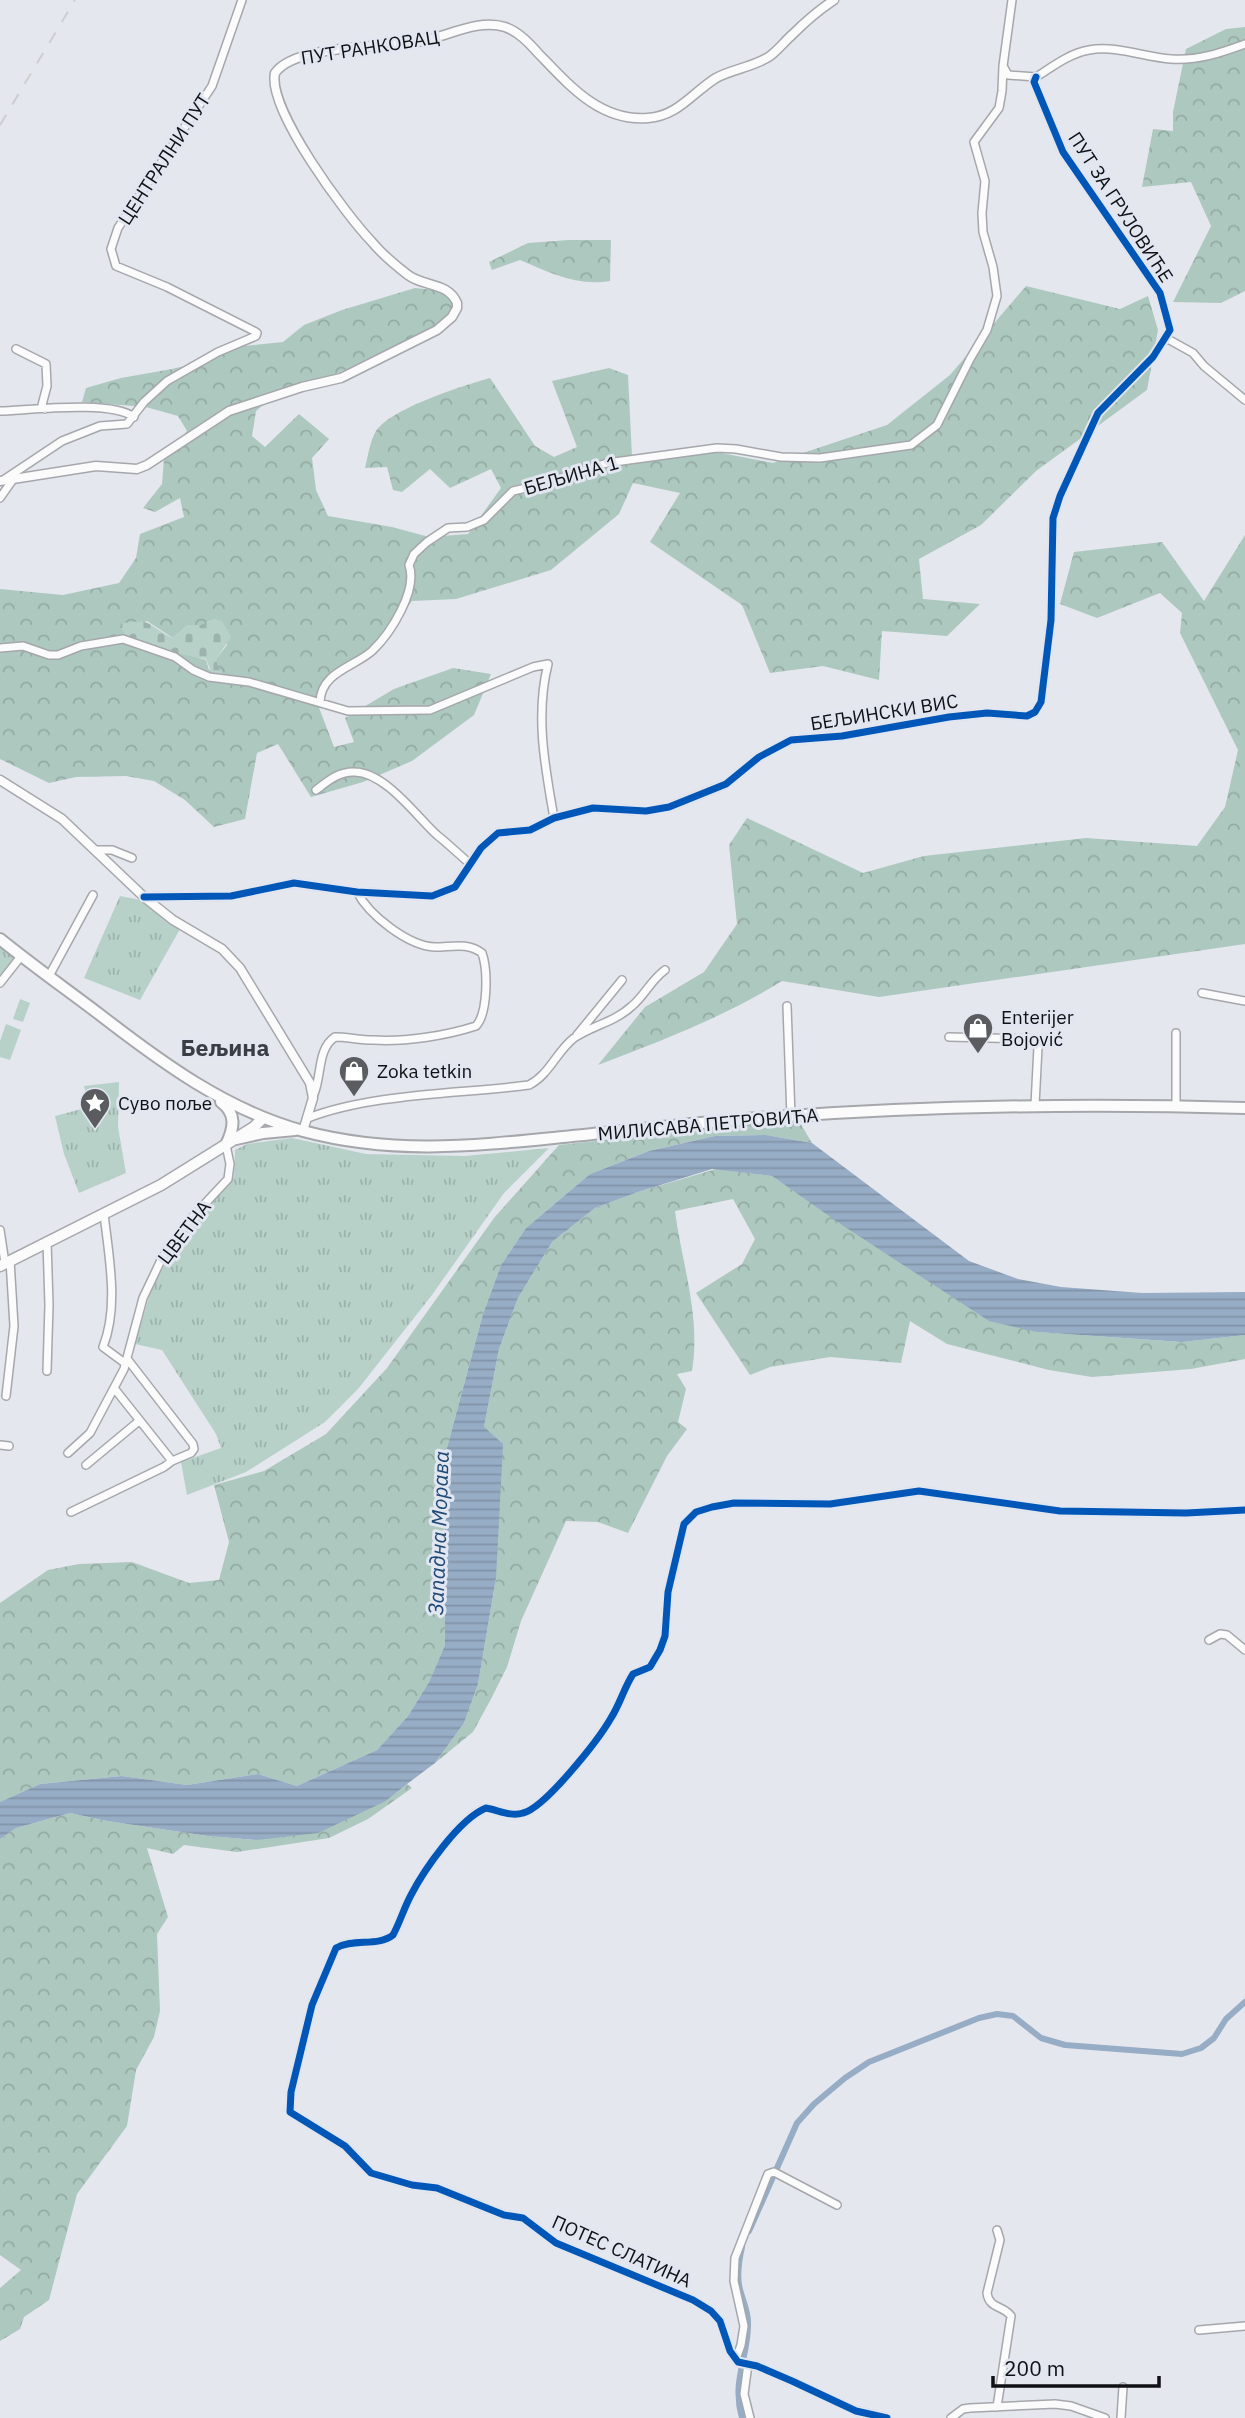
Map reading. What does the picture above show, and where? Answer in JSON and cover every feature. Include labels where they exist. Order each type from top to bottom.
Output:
[{"type":"main road","points":[[0,939],[161,1060],[212,1092],[263,1118],[300,1130]]},
{"type":"main road","points":[[212,1092],[227,1107],[233,1120],[231,1142]]},
{"type":"main road","name":"МИЛИСАВА ПЕТРОВИЋА","points":[[300,1130],[380,1146],[459,1147],[791,1116],[961,1106],[1245,1108]]},
{"type":"main road","points":[[5,1263],[161,1185],[257,1126],[263,1118]]},
{"type":"main road","points":[[231,1142],[263,1133],[300,1130]]},
{"type":"street","name":"ЦЕНТРАЛНИ ПУТ","points":[[134,417],[144,402],[167,381],[218,352],[256,337],[257,333],[254,331],[179,293],[116,266],[111,249],[118,228],[212,86],[242,0]]},
{"type":"street","name":"ПУТ РАНКОВАЦ","points":[[6,479],[96,466],[137,469],[229,411],[302,387],[341,378],[414,342],[447,323],[456,312],[457,305],[450,292],[409,276],[363,232],[320,173],[283,111],[274,84],[275,73],[280,66],[293,59],[335,49],[413,43],[478,26],[502,26],[522,37],[587,100],[617,116],[649,118],[673,111],[716,79],[769,57],[813,14],[834,0]]},
{"type":"street","name":"БЕЉИНА 1","points":[[320,702],[320,695],[331,678],[372,650],[396,620],[409,594],[413,578],[409,565],[414,554],[448,528],[467,527],[484,520],[513,491],[607,463],[718,448],[781,457],[820,458],[911,446],[937,425],[987,330],[997,296],[993,267],[983,232],[985,181],[974,142],[999,107],[1012,0]]},
{"type":"street","points":[[1003,66],[1006,73],[1013,77],[1036,77],[1062,61],[1088,50],[1106,49],[1173,59],[1207,57],[1245,44]]},
{"type":"street","name":"ПУТ ЗА ГРУЈОВИЋЕ","points":[[1036,77],[1034,82],[1063,152],[1160,293],[1170,330],[1166,338]]},
{"type":"street","points":[[1166,338],[1192,352],[1204,366],[1245,400]]},
{"type":"street","name":"БЕЉИНСКИ ВИС","points":[[144,897],[231,896],[294,883],[416,897],[440,894],[449,891],[460,881],[481,848],[498,833],[530,830],[554,818],[593,808],[646,811],[669,807],[726,784],[759,758],[791,740],[842,736],[948,717],[987,713],[1027,716],[1035,712],[1041,702],[1051,620],[1054,518],[1060,496],[1098,413],[1153,357],[1166,338]]},
{"type":"street","points":[[16,349],[46,363],[47,386],[42,405],[45,409]]},
{"type":"street","points":[[0,411],[120,409],[134,417],[127,424],[100,426],[62,441],[34,457],[6,479],[0,498]]},
{"type":"street","points":[[0,648],[23,646],[58,655],[81,646],[123,639],[175,657],[209,677],[249,682],[348,711],[364,712],[430,710],[533,667],[548,664],[543,684],[541,722],[554,818]]},
{"type":"street","points":[[316,790],[337,775],[355,772],[369,775],[417,812],[436,834],[470,864]]},
{"type":"street","points":[[0,780],[55,814],[144,897],[173,920],[230,956],[300,1065],[314,1094]]},
{"type":"street","points":[[95,850],[112,850],[132,858]]},
{"type":"street","points":[[300,1130],[308,1118],[323,1050],[335,1037],[388,1040],[462,1030],[478,1024],[485,1004],[485,964],[482,953],[472,947],[434,947],[407,939],[368,908],[356,892]]},
{"type":"street","points":[[49,976],[93,895]]},
{"type":"street","points":[[0,983],[22,955]]},
{"type":"street","points":[[575,1038],[617,1018],[633,1006],[665,970]]},
{"type":"street","points":[[308,1118],[391,1099],[529,1085],[538,1080],[622,981]]},
{"type":"street","points":[[1202,993],[1245,1001]]},
{"type":"street","points":[[787,1006],[791,1116]]},
{"type":"street","points":[[1176,1033],[1176,1106]]},
{"type":"street","points":[[949,1037],[1033,1039],[1038,1043],[1035,1105]]},
{"type":"street","name":"ЦВЕТНА","points":[[68,1453],[90,1433],[127,1362],[140,1307],[153,1274],[176,1237],[228,1179],[231,1142]]},
{"type":"street","points":[[71,1512],[191,1453],[193,1444],[127,1362],[103,1348],[108,1335],[112,1288],[104,1214]]},
{"type":"street","points":[[0,1230],[14,1326],[6,1396]]},
{"type":"street","points":[[47,1241],[47,1371]]},
{"type":"street","points":[[114,1388],[172,1461]]},
{"type":"street","points":[[86,1465],[139,1421]]},
{"type":"street","points":[[0,1445],[9,1446]]},
{"type":"street","name":"ПОТЕС СЛАТИНА","points":[[737,2361],[730,2351],[720,2321],[711,2311],[693,2300],[556,2243],[523,2218],[504,2215],[437,2188],[412,2185],[370,2173],[345,2146],[290,2112],[290,2092],[312,2005],[336,1948],[351,1943],[387,1940],[393,1936],[412,1894],[454,1834],[486,1808],[516,1814],[534,1808],[550,1794],[590,1746],[610,1720],[633,1674],[650,1667],[660,1650],[665,1636],[668,1592],[678,1543],[684,1524],[696,1512],[734,1503],[830,1504],[919,1491],[1059,1511],[1186,1513],[1245,1510]]},
{"type":"street","points":[[1209,1640],[1220,1634],[1227,1635],[1245,1650]]},
{"type":"street","points":[[837,2205],[774,2172],[768,2174],[735,2258],[734,2281],[744,2326],[737,2361],[792,2381],[856,2411],[887,2418]]},
{"type":"street","points":[[997,2230],[1000,2240],[986,2293],[991,2304],[1009,2312],[1011,2316],[998,2407]]},
{"type":"street","points":[[1199,2330],[1245,2326]]},
{"type":"street","points":[[748,2364],[744,2394],[750,2418]]},
{"type":"street","points":[[1121,2418],[1123,2387]]},
{"type":"street","points":[[951,2418],[963,2409],[1055,2404],[1071,2406],[1105,2418]]},
{"type":"green space","points":[[1245,27],[1245,291],[1221,303],[1173,302],[1211,226],[1191,182],[1142,187],[1153,129],[1173,131],[1173,112],[1186,49],[1226,29]]},
{"type":"green space","points":[[611,240],[610,281],[575,280],[552,274],[520,260],[492,270],[489,262],[528,243]]},
{"type":"green space","points":[[1026,286],[1120,309],[1148,296],[1158,330],[1147,390],[1036,471],[981,525],[919,559],[923,599],[980,604],[947,636],[882,631],[879,680],[823,666],[770,673],[742,605],[650,542],[680,493],[633,483],[619,514],[551,570],[456,599],[412,601],[378,647],[335,672],[315,697],[334,747],[354,742],[345,718],[394,689],[453,668],[491,674],[474,715],[412,761],[363,782],[311,797],[278,744],[257,753],[245,819],[214,827],[185,800],[154,781],[126,776],[76,777],[49,783],[0,759],[0,589],[63,595],[119,583],[136,558],[140,534],[184,517],[180,498],[155,512],[143,508],[162,484],[164,459],[187,431],[178,416],[146,407],[82,402],[86,388],[209,360],[221,345],[244,346],[283,342],[304,325],[342,310],[415,288],[445,291],[455,306],[446,321],[332,376],[277,393],[256,411],[252,436],[265,447],[299,414],[329,439],[312,458],[316,490],[328,516],[392,527],[429,537],[468,534],[501,488],[491,469],[450,488],[430,469],[402,492],[393,490],[387,467],[365,468],[371,444],[376,431],[397,414],[446,392],[490,378],[535,446],[554,457],[577,447],[552,381],[609,368],[628,375],[632,457],[706,450],[773,463],[887,425],[950,375]],"holes":[[[215,619],[227,645],[217,658],[217,667],[209,670],[206,660],[135,638],[125,639],[124,632],[147,621],[173,638],[188,625],[200,625]]]},
{"type":"green space","points":[[1245,535],[1245,944],[879,997],[782,981],[715,1017],[598,1065],[645,1007],[704,972],[737,924],[729,845],[747,818],[863,873],[924,856],[1086,838],[1197,846],[1225,807],[1238,750],[1180,633],[1182,613],[1160,593],[1097,618],[1060,604],[1074,552],[1162,542],[1204,601]]},
{"type":"green space","points":[[215,619],[222,621],[231,637],[217,658],[217,667],[224,674],[212,674],[206,659],[171,652],[135,638],[124,639],[124,632],[120,628],[121,624],[145,622],[173,638],[188,625],[200,625]]},
{"type":"green space","points":[[120,896],[141,900],[180,929],[140,1000],[84,978]]},
{"type":"green space","points":[[0,944],[18,957],[0,979]]},
{"type":"green space","points":[[20,999],[30,1003],[23,1022],[13,1019]]},
{"type":"green space","points":[[6,1024],[21,1030],[10,1060],[0,1057],[0,1041]]},
{"type":"green space","points":[[119,1082],[118,1127],[126,1173],[79,1193],[64,1154],[55,1116],[89,1107],[84,1086]]},
{"type":"green space","points":[[799,1121],[812,1143],[766,1135],[715,1136],[649,1151],[590,1174],[526,1228],[501,1265],[483,1314],[444,1459],[445,1645],[429,1682],[408,1716],[377,1750],[297,1786],[258,1774],[187,1785],[122,1776],[40,1784],[0,1802],[0,1603],[48,1570],[79,1564],[132,1562],[189,1583],[219,1580],[229,1542],[214,1485],[264,1471],[326,1434],[387,1368],[494,1218],[559,1145]]},
{"type":"green space","points":[[292,1138],[366,1154],[465,1156],[549,1148],[504,1193],[432,1295],[358,1389],[325,1422],[246,1472],[187,1495],[181,1462],[221,1448],[216,1434],[162,1350],[135,1344],[151,1290],[175,1246],[234,1177],[235,1150],[247,1144]]},
{"type":"green space","points":[[716,1169],[772,1176],[890,1256],[1037,1332],[1182,1342],[1245,1335],[1245,1359],[1191,1369],[1092,1377],[1049,1370],[947,1344],[910,1321],[901,1363],[830,1357],[770,1367],[750,1375],[696,1293],[742,1264],[755,1239],[733,1199],[675,1211],[690,1291],[694,1330],[692,1371],[677,1374],[686,1389],[678,1422],[687,1429],[667,1456],[628,1533],[598,1522],[566,1521],[521,1621],[507,1667],[491,1699],[473,1732],[435,1763],[464,1723],[478,1684],[496,1578],[484,1427],[499,1349],[518,1298],[552,1242],[595,1208]]},
{"type":"green space","points":[[407,1784],[412,1788],[368,1819],[329,1838],[237,1852],[184,1845],[173,1854],[147,1848],[168,1917],[157,1934],[160,2011],[154,2037],[136,2070],[127,2126],[77,2194],[49,2300],[24,2317],[20,2329],[0,2341],[0,2288],[21,2270],[0,2255],[0,1839],[16,1828],[70,1813],[208,1836],[257,1840],[386,1801]]},
{"type":"water","points":[[766,1135],[812,1143],[969,1261],[1018,1279],[1061,1287],[1142,1293],[1245,1292],[1245,1335],[1182,1342],[1037,1332],[989,1321],[772,1176],[712,1169],[595,1208],[552,1242],[518,1298],[499,1349],[484,1427],[503,1444],[496,1578],[478,1684],[464,1723],[435,1763],[386,1801],[318,1833],[257,1840],[208,1836],[70,1813],[16,1828],[0,1839],[0,1802],[40,1784],[122,1776],[187,1785],[258,1774],[297,1786],[377,1750],[408,1716],[429,1682],[445,1645],[444,1459],[483,1314],[501,1265],[526,1228],[590,1174],[649,1151],[715,1136]]},
{"type":"waterway","points":[[749,2231],[797,2123],[814,2104],[869,2062],[979,2018],[997,2014],[1013,2016],[1041,2038],[1065,2045],[1182,2054],[1201,2048],[1214,2038],[1226,2019],[1245,2002]]},
{"type":"waterway","points":[[742,2247],[738,2280],[747,2312],[748,2335],[738,2392],[742,2418]]},
{"type":"railway","points":[[0,125],[75,0]]},
{"type":"cycle path","points":[[144,897],[231,896],[294,883],[357,892],[432,896],[455,887],[481,848],[498,833],[530,830],[554,818],[593,808],[646,811],[669,807],[726,784],[759,757],[791,740],[842,736],[949,717],[987,713],[1027,716],[1035,712],[1041,702],[1051,620],[1053,518],[1060,496],[1098,413],[1153,357],[1170,330],[1160,293],[1063,152],[1034,82],[1036,77]]},
{"type":"cycle path","points":[[887,2418],[856,2411],[757,2366],[738,2362],[730,2351],[720,2321],[711,2311],[693,2300],[556,2243],[523,2218],[504,2215],[437,2188],[412,2185],[371,2173],[345,2146],[290,2112],[291,2092],[312,2005],[336,1948],[350,1943],[380,1941],[393,1935],[424,1872],[443,1846],[465,1823],[486,1808],[514,1814],[533,1808],[584,1756],[611,1718],[633,1674],[650,1667],[660,1650],[665,1636],[668,1592],[684,1524],[696,1512],[734,1503],[830,1504],[919,1491],[1060,1511],[1186,1513],[1245,1510]]},
{"type":"place","name":"Enterijer Bojović","points":[[978,1055]]},
{"type":"place","name":"Zoka tetkin","points":[[354,1098]]},
{"type":"place","name":"Суво поље","points":[[95,1130]]},
{"type":"district","name":"Бељина","points":[[225,1048]]},
{"type":"water label","name":"Западна Морава","points":[[439,1533]]}]
